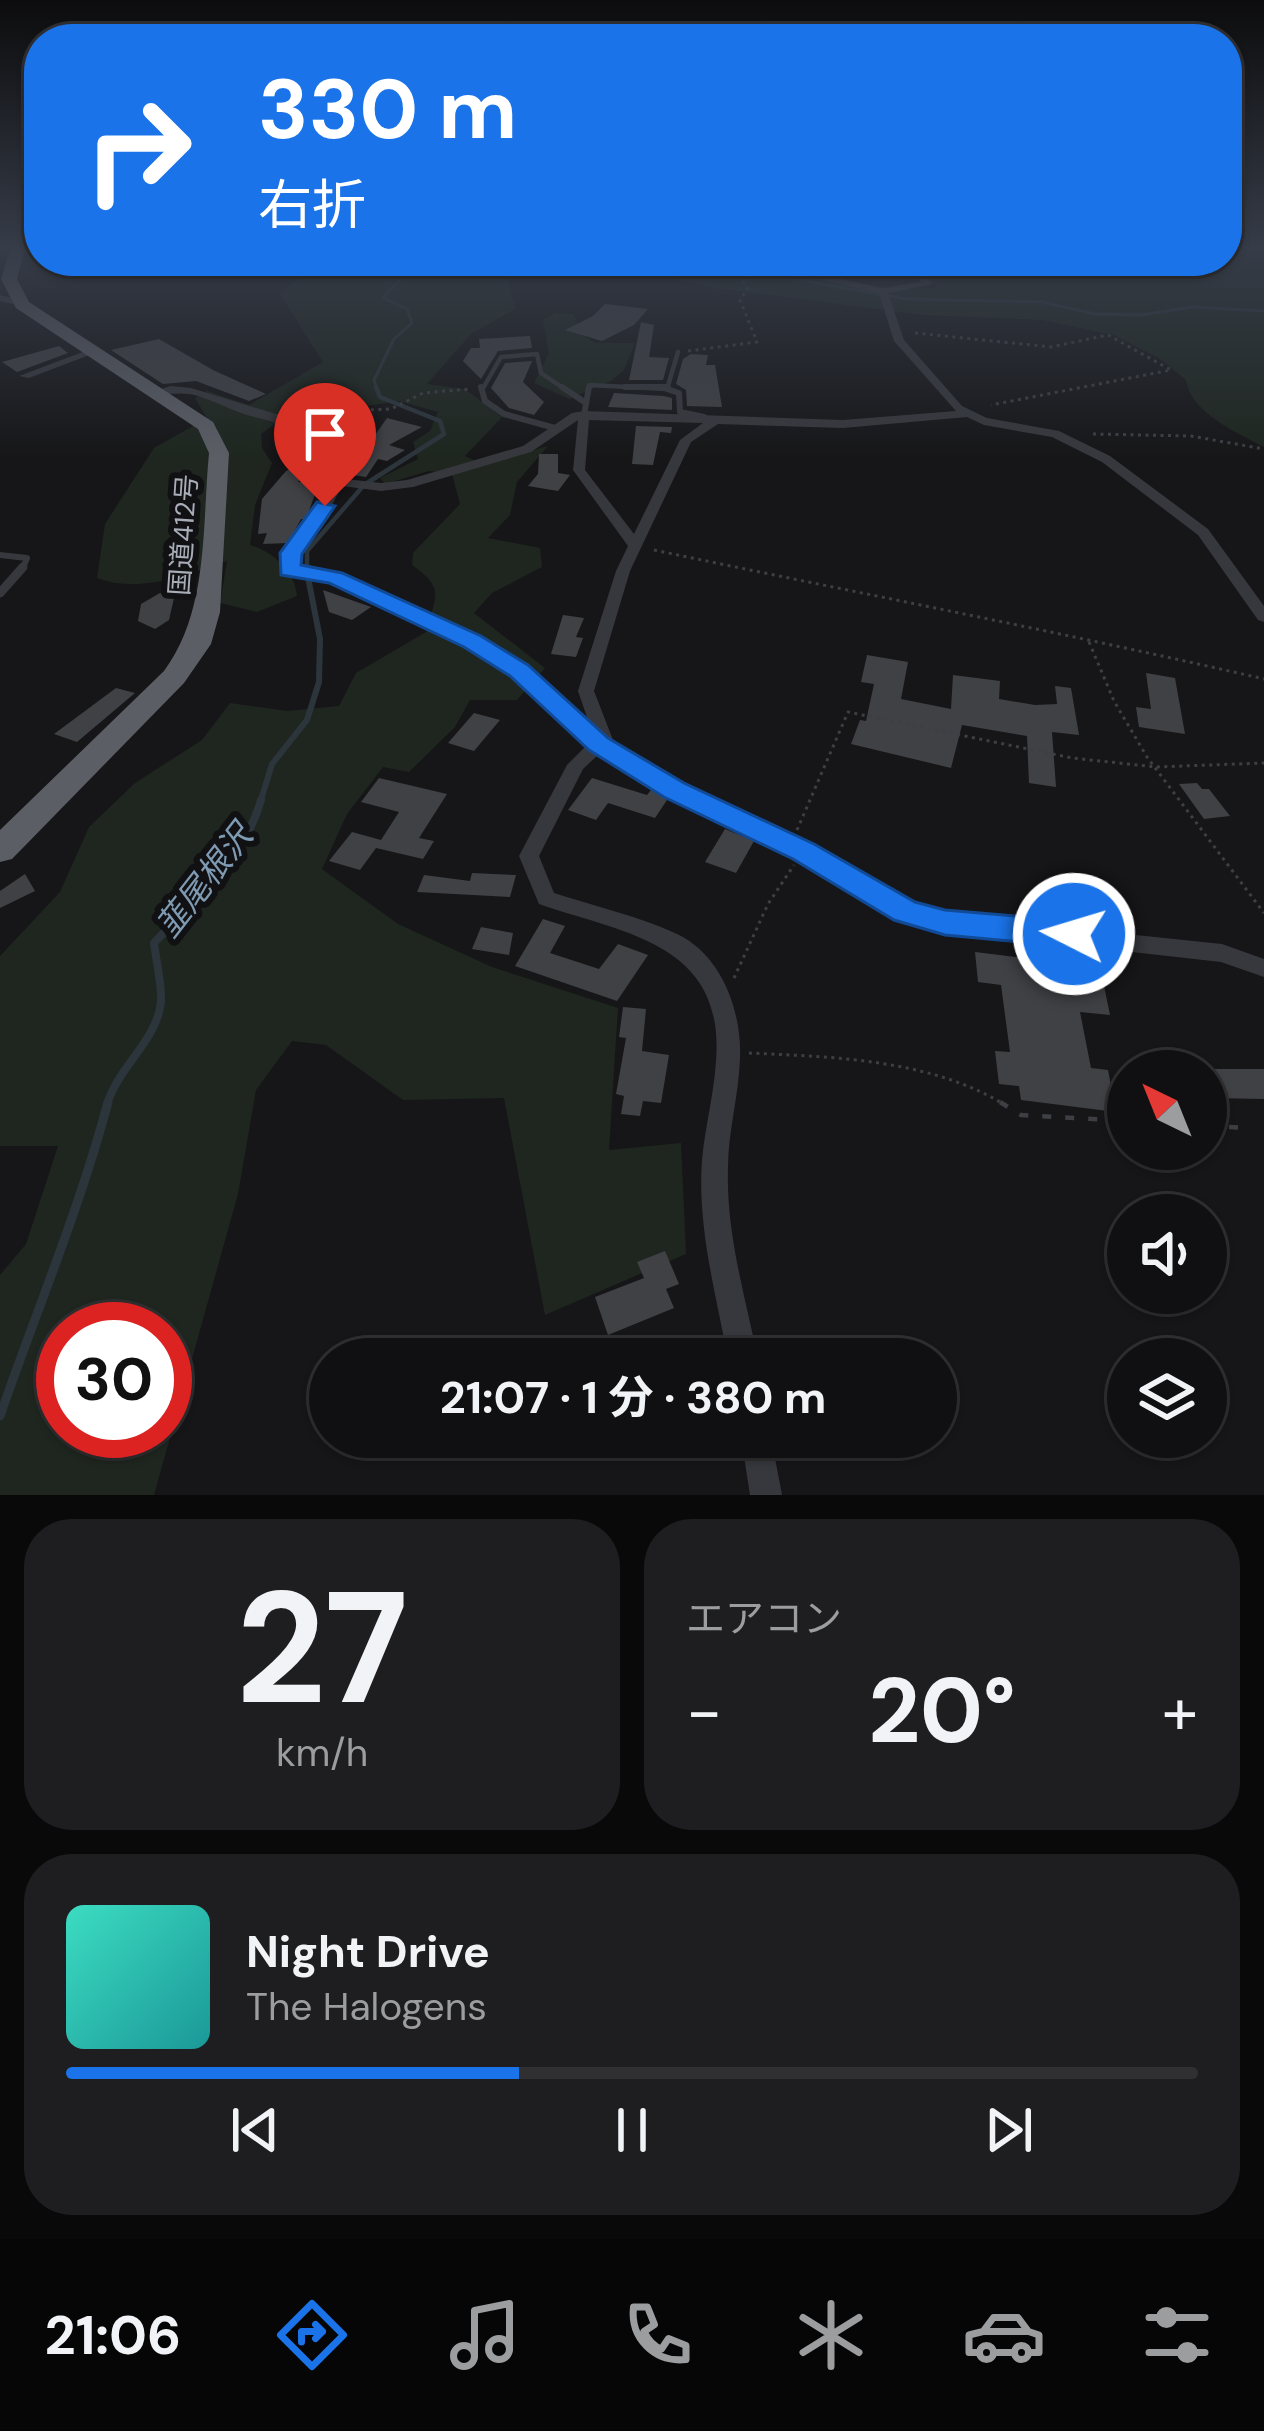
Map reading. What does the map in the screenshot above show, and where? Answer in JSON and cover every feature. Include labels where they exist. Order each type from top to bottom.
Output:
[{"type":"highway","name":"国道412号","points":[[0,850],[174,676],[198,644],[207,612],[219,453],[206,426],[40,320]]},
{"type":"street","points":[[892,320],[895,334],[966,414]]},
{"type":"street","points":[[26,376],[92,352]]},
{"type":"street","points":[[159,392],[198,391],[328,435],[351,454],[345,483],[287,560],[286,566],[295,573],[325,576],[473,641],[519,670],[599,744],[674,790],[803,851],[888,904],[926,919],[1222,953],[1264,968]]},
{"type":"street","points":[[345,483],[408,484],[515,453],[585,409],[716,420],[879,424],[966,414],[1055,434],[1106,459],[1203,532],[1264,616]]},
{"type":"street","points":[[585,409],[579,470],[635,545]]},
{"type":"street","points":[[716,420],[686,440],[635,545],[589,675],[589,706],[606,736],[576,765],[529,856],[539,888],[560,906],[673,941],[690,953],[726,1000],[729,1052],[716,1143],[715,1197],[738,1338]]},
{"type":"street","points":[[760,1458],[766,1495]]},
{"type":"lane","points":[[667,389],[678,352]]},
{"type":"lane","points":[[555,428],[497,412],[484,401],[481,387],[504,355],[535,353],[541,373],[585,409],[594,384],[667,389],[680,393],[680,412],[716,420]]},
{"type":"lane","points":[[0,555],[27,558],[20,574],[0,593]]},
{"type":"path","points":[[678,352],[757,342],[748,320]]},
{"type":"path","points":[[895,334],[933,332],[1051,346],[1108,334],[1171,370],[1110,385],[1052,389],[966,414]]},
{"type":"path","points":[[328,435],[367,410],[395,408],[422,393],[481,387]]},
{"type":"path","points":[[1110,436],[1191,436],[1264,449]]},
{"type":"path","points":[[635,545],[961,615],[1019,622],[1264,680]]},
{"type":"path","points":[[1088,640],[1105,664],[1112,697],[1198,834],[1264,913]]},
{"type":"path","points":[[726,1000],[768,904],[803,851],[795,833],[848,712],[1072,758],[1156,767],[1264,763]]},
{"type":"path","points":[[729,1052],[835,1057],[926,1072],[984,1092],[1021,1115],[1107,1120]]},
{"type":"path","points":[[1227,1127],[1247,1128]]},
{"type":"shaded area","points":[[296,320],[496,320],[471,334],[427,384],[465,389],[502,417],[465,456],[483,464],[548,446],[517,482],[510,515],[488,538],[540,548],[542,567],[492,593],[474,613],[545,668],[517,700],[470,700],[455,727],[409,772],[383,767],[347,814],[322,869],[398,924],[492,967],[618,1008],[609,1150],[681,1143],[686,1254],[545,1315],[504,1098],[403,1100],[326,1045],[292,1041],[256,1090],[238,1194],[192,1359],[192,1302],[36,1302],[36,1458],[164,1458],[154,1495],[0,1495],[0,1275],[26,1244],[58,1146],[0,1146],[0,956],[60,892],[89,827],[135,783],[202,740],[230,703],[287,711],[339,706],[356,673],[426,632],[434,587],[412,565],[413,553],[460,504],[452,474],[429,471],[385,484],[380,478],[418,459],[413,442],[430,431],[438,412],[398,401],[348,409],[334,392],[312,389],[286,401],[293,411],[261,434],[262,448],[272,463],[255,505],[250,545],[281,563],[297,596],[257,612],[220,603],[227,561],[146,583],[97,578],[105,524],[154,448],[207,418],[195,398],[207,391],[249,405],[323,362]]},
{"type":"shaded area","points":[[543,320],[576,320],[581,334],[595,343],[635,343],[624,370],[611,381],[569,399],[534,383],[549,353]]},
{"type":"shaded area","points":[[1036,320],[1264,320],[1264,447],[1205,412],[1186,380],[1160,359],[1114,335]]},
{"type":"building","points":[[585,320],[639,320],[602,341],[565,330]]},
{"type":"building","points":[[641,322],[654,325],[649,357],[669,358],[663,380],[629,380]]},
{"type":"building","points":[[530,336],[532,348],[498,351],[481,379],[463,361],[471,348],[480,348],[479,339]]},
{"type":"building","points":[[159,339],[266,394],[249,401],[196,381],[163,384],[111,350]]},
{"type":"building","points":[[59,346],[68,353],[17,372],[2,362]]},
{"type":"building","points":[[691,354],[708,355],[706,365],[715,365],[722,407],[687,406],[686,390],[676,384],[683,359]]},
{"type":"building","points":[[532,361],[523,382],[544,402],[534,415],[509,408],[491,388],[505,363]]},
{"type":"building","points":[[614,393],[672,398],[672,410],[608,407]]},
{"type":"building","points":[[387,418],[422,427],[389,445],[405,450],[387,461],[378,459],[366,477],[353,475],[361,455]]},
{"type":"building","points":[[636,426],[672,427],[671,433],[660,432],[653,465],[632,464]]},
{"type":"building","points":[[322,450],[298,482],[319,483],[306,519],[301,519],[288,543],[263,544],[267,533],[258,534],[262,499],[286,471]]},
{"type":"building","points":[[539,454],[558,454],[558,473],[570,475],[558,491],[528,486],[538,474]]},
{"type":"building","points":[[323,590],[371,607],[352,620],[329,612]]},
{"type":"building","points":[[160,593],[174,598],[169,620],[155,629],[138,621],[141,604]]},
{"type":"building","points":[[563,615],[584,618],[576,637],[583,638],[576,657],[551,654]]},
{"type":"building","points":[[867,655],[908,662],[901,699],[951,709],[953,675],[1000,681],[999,699],[1035,705],[1057,704],[1055,686],[1071,688],[1079,735],[1052,732],[1056,787],[1029,783],[1027,736],[962,725],[951,768],[851,744],[860,720],[866,721],[874,684],[861,682]]},
{"type":"building","points":[[1146,673],[1175,678],[1185,734],[1139,727],[1136,707],[1151,709]]},
{"type":"building","points":[[116,688],[135,693],[77,742],[54,734]]},
{"type":"building","points":[[474,713],[500,720],[474,751],[448,743]]},
{"type":"building","points":[[379,778],[447,794],[419,838],[434,841],[423,859],[376,848],[360,870],[329,861],[352,832],[381,840],[399,812],[361,802]]},
{"type":"building","points":[[592,778],[647,795],[651,790],[667,800],[655,818],[608,803],[596,820],[568,810]]},
{"type":"building","points":[[1197,783],[1209,789],[1230,816],[1204,819],[1179,784]]},
{"type":"building","points":[[725,829],[754,841],[736,873],[705,862]]},
{"type":"building","points":[[472,873],[516,875],[510,897],[417,892],[424,875],[470,881]]},
{"type":"building","points":[[25,874],[35,891],[0,908],[0,891]]},
{"type":"building","points":[[543,919],[565,926],[550,953],[599,969],[618,944],[648,955],[617,1001],[515,966]]},
{"type":"building","points":[[481,927],[513,933],[509,955],[472,949]]},
{"type":"building","points":[[975,952],[1065,963],[1068,977],[1103,981],[1110,1015],[1080,1012],[1091,1068],[1107,1070],[1107,1111],[1021,1100],[1019,1086],[999,1084],[995,1051],[1010,1052],[1001,985],[978,982]]},
{"type":"building","points":[[623,1007],[646,1009],[642,1051],[669,1055],[661,1103],[643,1101],[640,1116],[621,1114],[624,1096],[616,1094],[626,1038],[619,1037]]},
{"type":"building","points":[[1227,1069],[1264,1069],[1264,1099],[1227,1098]]},
{"type":"building","points":[[665,1251],[679,1284],[666,1289],[674,1308],[608,1335],[595,1297],[644,1278],[637,1262]]},
{"type":"waterway","name":"韮尾根沢","points":[[376,388],[374,380],[394,339],[411,320]]},
{"type":"waterway","name":"韮尾根沢","points":[[307,570],[307,551],[364,485],[444,434],[440,421],[380,397],[376,388]]},
{"type":"waterway","name":"韮尾根沢","points":[[260,801],[272,764],[307,720],[319,682],[320,639],[306,567]]},
{"type":"waterway","name":"韮尾根沢","points":[[108,1103],[158,1016],[161,995],[154,943],[230,860],[260,801]]},
{"type":"waterway","name":"韮尾根沢","points":[[0,1416],[71,1221],[108,1103]]},
{"type":"route","points":[[325,506],[287,560],[289,570],[334,578],[473,641],[519,670],[599,744],[674,790],[803,851],[905,912],[945,922],[1074,934]]}]
